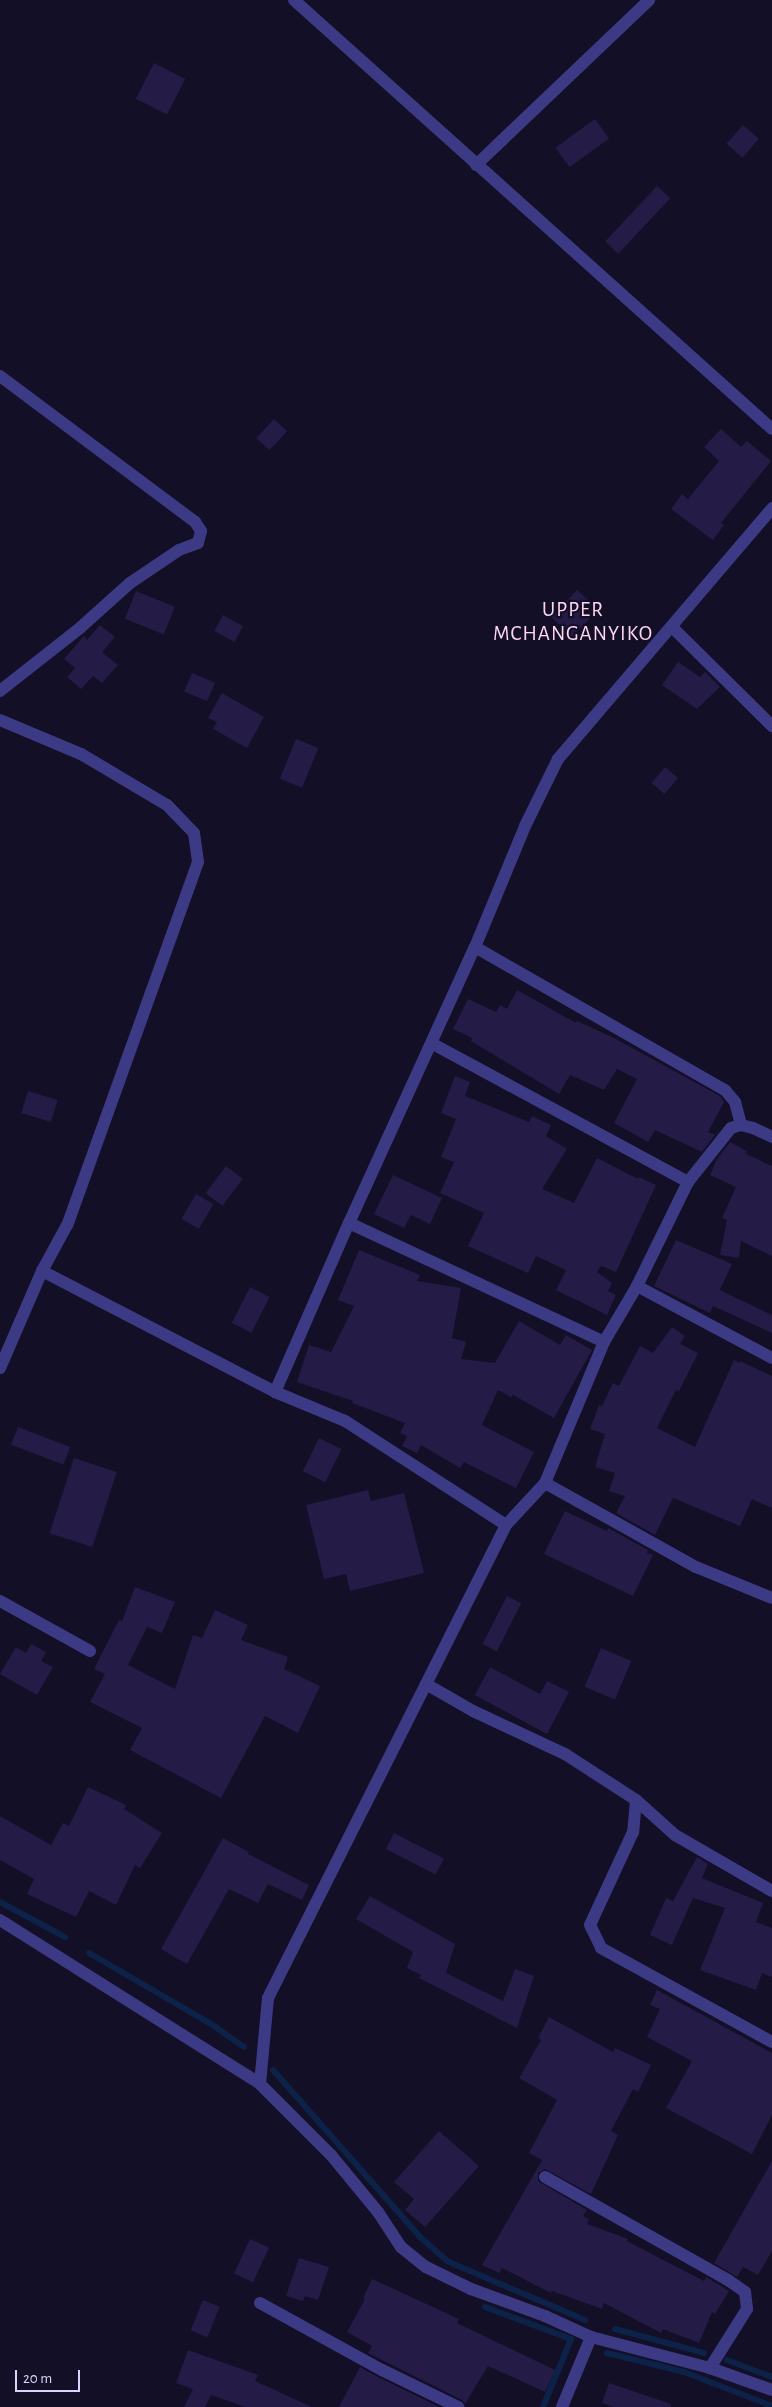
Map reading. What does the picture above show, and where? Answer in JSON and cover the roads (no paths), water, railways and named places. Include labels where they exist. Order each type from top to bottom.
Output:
[{"type":"street","points":[[294,0],[772,429]]},
{"type":"street","points":[[476,165],[649,0]]},
{"type":"street","points":[[0,376],[195,522],[201,531],[198,543],[179,550],[130,582],[80,628],[0,691]]},
{"type":"street","points":[[275,1392],[349,1223],[433,1044],[525,826],[558,759],[772,508]]},
{"type":"street","points":[[672,627],[772,726]]},
{"type":"street","points":[[0,720],[81,754],[167,805],[194,833],[198,862],[67,1224],[42,1271],[0,1368]]},
{"type":"street","points":[[475,948],[725,1090],[735,1102],[742,1126]]},
{"type":"street","points":[[433,1044],[688,1182]]},
{"type":"street","points":[[260,2084],[268,1998],[506,1524],[545,1483],[604,1342],[637,1286],[688,1182],[731,1128],[742,1126],[753,1128],[772,1137]]},
{"type":"street","points":[[349,1223],[604,1342]]},
{"type":"street","points":[[42,1271],[275,1392],[345,1421],[506,1524]]},
{"type":"street","points":[[637,1286],[772,1358]]},
{"type":"street","points":[[545,1483],[696,1567],[772,1598]]},
{"type":"street","points":[[0,1601],[90,1651]]},
{"type":"street","points":[[426,1684],[473,1712],[565,1754],[636,1800],[675,1835],[772,1891]]},
{"type":"street","points":[[636,1800],[633,1832],[590,1925],[600,1948],[772,2042]]},
{"type":"street","points":[[0,1920],[260,2084],[331,2155],[378,2212],[401,2247],[426,2267],[471,2289],[545,2316],[591,2337],[710,2368],[772,2390]]},
{"type":"street","points":[[545,2177],[728,2280],[745,2292],[746,2309],[710,2368]]},
{"type":"street","points":[[260,2303],[382,2370],[458,2407]]},
{"type":"street","points":[[562,2407],[591,2337]]},
{"type":"waterway","points":[[0,1902],[65,1937]]},
{"type":"waterway","points":[[89,1953],[211,2024],[244,2047]]},
{"type":"waterway","points":[[273,2070],[420,2237],[449,2262],[585,2320]]},
{"type":"waterway","points":[[485,2307],[571,2339],[543,2407]]},
{"type":"waterway","points":[[615,2329],[704,2353]]},
{"type":"waterway","points":[[607,2353],[684,2372],[772,2406]]},
{"type":"waterway","points":[[727,2360],[772,2377]]},
{"type":"district","name":"UPPER MCHANGANYIKO","points":[[573,622]]}]
